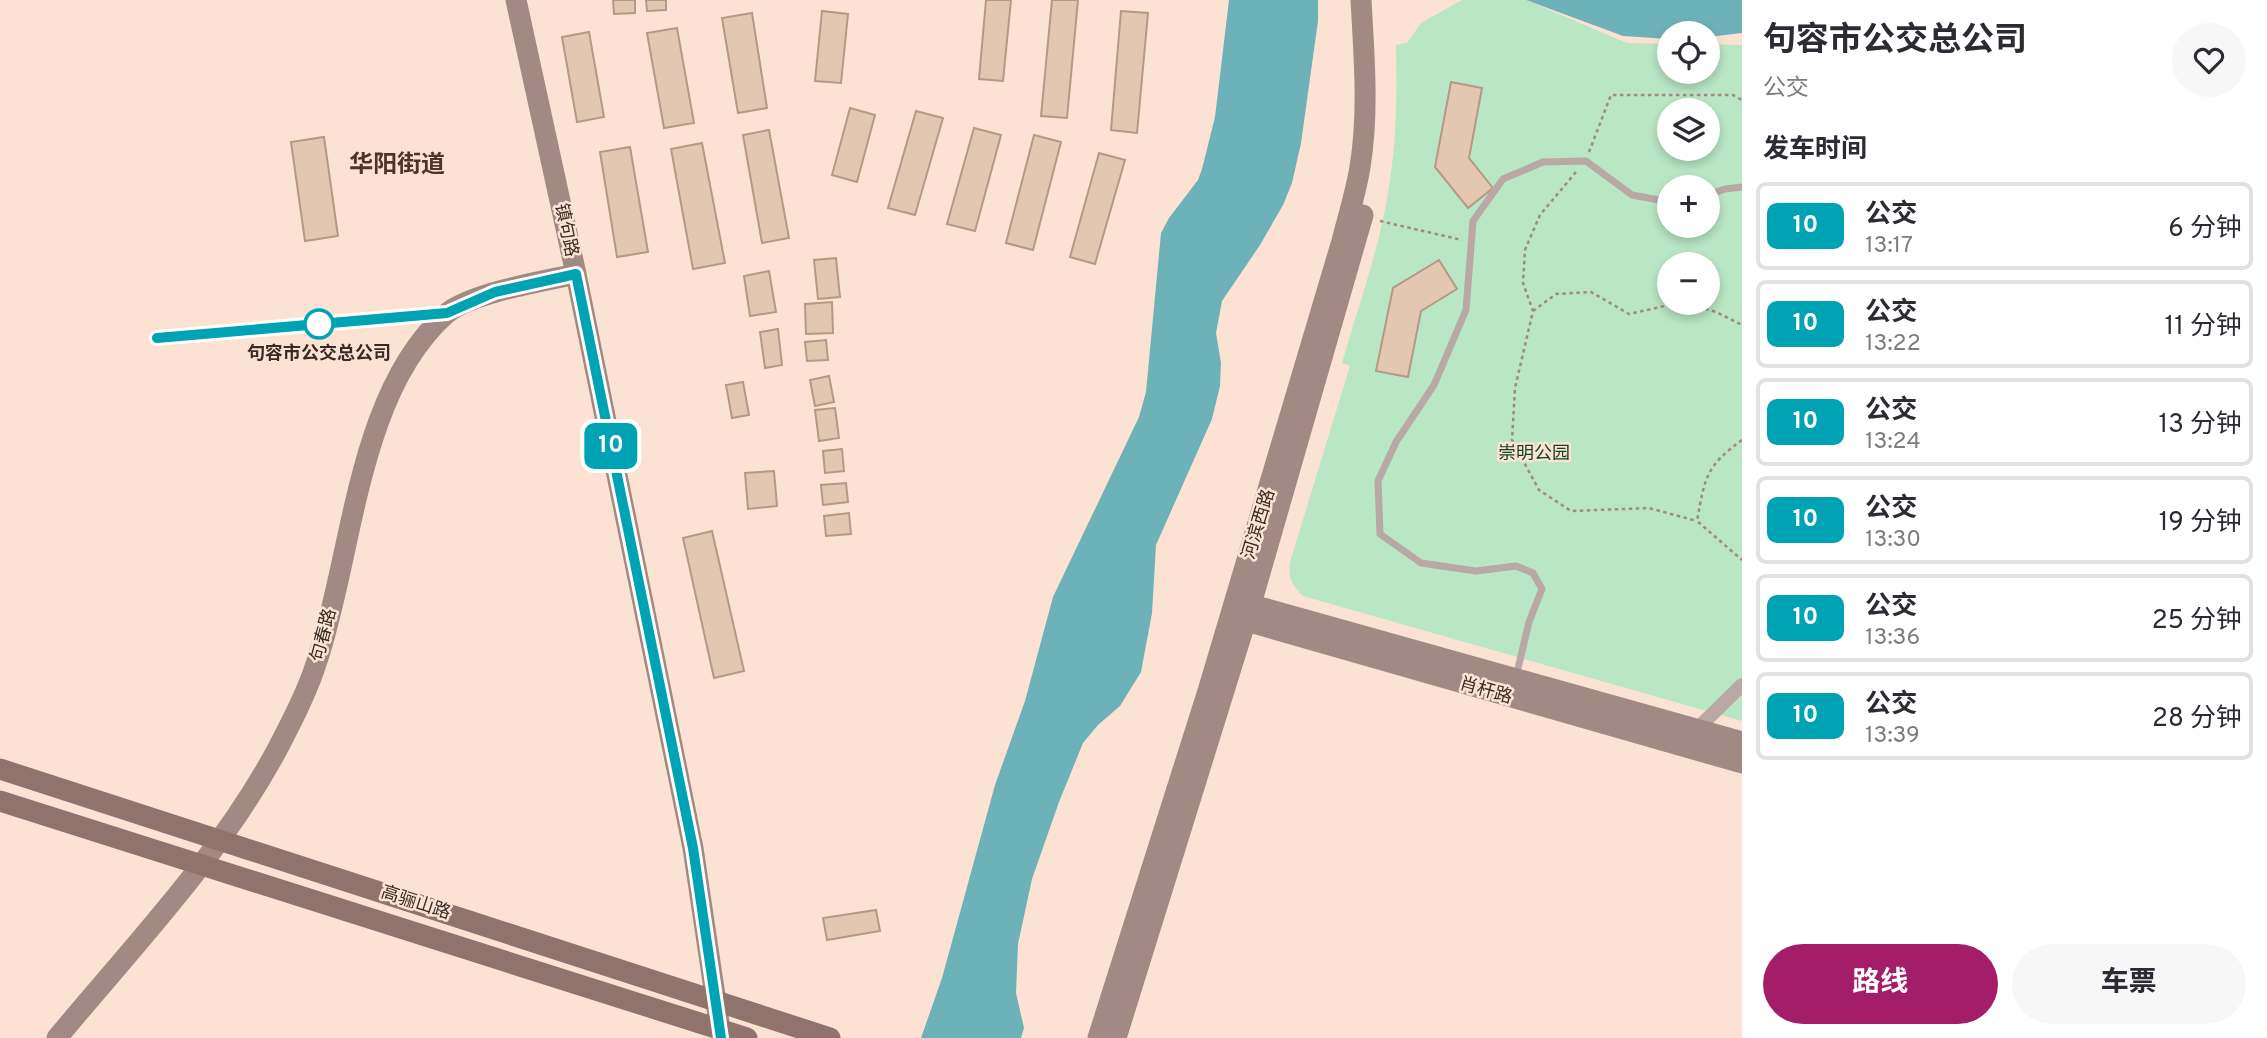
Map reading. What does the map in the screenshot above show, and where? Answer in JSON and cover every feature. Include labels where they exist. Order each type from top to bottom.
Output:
[{"type":"main road","name":"高骊山路","points":[[0,769],[830,1038]]},
{"type":"main road","name":"高骊山路","points":[[0,801],[720,1033],[747,1038]]},
{"type":"street","name":"镇句路","points":[[516,0],[576,274],[693,848],[720,1033]]},
{"type":"street","name":"河滨西路","points":[[1116,1038],[1240,611],[1360,169],[1365,80],[1361,0]]},
{"type":"street","name":"河滨西路","points":[[1098,1038],[1240,611],[1363,217],[1374,170],[1377,136],[1379,77],[1376,0]]},
{"type":"street","name":"句春路","points":[[57,1038],[220,839],[277,749],[317,662],[378,422],[408,359],[447,313],[495,292],[576,274]]},
{"type":"street","name":"肖杆路","points":[[1240,611],[1516,678],[1742,742]]},
{"type":"street","name":"肖杆路","points":[[1240,611],[1742,763]]},
{"type":"street","points":[[1697,729],[1742,685]]},
{"type":"lane","points":[[1516,678],[1529,622],[1542,589],[1533,573],[1516,566],[1476,571],[1421,563],[1380,534],[1378,481],[1396,442],[1434,385],[1466,310],[1473,221],[1503,179],[1543,162],[1586,160],[1632,195],[1657,200]]},
{"type":"lane","points":[[1720,191],[1742,187]]},
{"type":"lane","points":[[157,338],[447,313]]},
{"type":"path","points":[[1363,217],[1470,242]]},
{"type":"path","points":[[1657,308],[1629,314],[1591,292],[1556,294],[1533,311],[1515,388],[1511,440],[1539,490],[1571,511],[1649,508],[1697,521],[1742,560]]},
{"type":"path","points":[[1720,314],[1742,325]]},
{"type":"path","points":[[1697,521],[1705,476],[1726,451],[1742,440]]},
{"type":"green space","name":"崇明公园","points":[[1462,0],[1526,0],[1627,43],[1657,44],[1657,84],[1720,84],[1720,44],[1742,45],[1742,721],[1303,596],[1292,581],[1290,562],[1350,366],[1342,363],[1376,249],[1386,203],[1395,129],[1396,45],[1407,43],[1421,23]]},
{"type":"water","points":[[1229,0],[1318,0],[1318,21],[1301,143],[1292,183],[1260,245],[1222,301],[1216,333],[1221,363],[1220,386],[1212,419],[1156,545],[1152,613],[1141,672],[1120,706],[1098,725],[1083,743],[1032,879],[1018,944],[1016,993],[1024,1028],[1021,1038],[921,1038],[942,978],[995,785],[1025,701],[1053,597],[1139,417],[1146,392],[1161,233],[1198,180],[1202,169],[1215,117]]},
{"type":"water","points":[[1526,0],[1742,0],[1742,33],[1720,36],[1720,21],[1657,21],[1657,38],[1623,36]]},
{"type":"building","points":[[613,0],[635,0],[635,13],[614,14]]},
{"type":"building","points":[[646,0],[666,0],[666,10],[647,11]]},
{"type":"building","points":[[986,0],[1011,0],[1003,81],[979,79]]},
{"type":"building","points":[[1052,0],[1078,0],[1067,118],[1041,116]]},
{"type":"building","points":[[822,11],[848,14],[841,83],[815,81]]},
{"type":"building","points":[[1121,11],[1148,13],[1137,133],[1111,130]]},
{"type":"building","points":[[752,13],[767,108],[738,113],[722,18]]},
{"type":"building","points":[[677,28],[694,123],[664,128],[647,33]]},
{"type":"building","points":[[589,32],[604,117],[577,122],[562,37]]},
{"type":"building","points":[[1451,82],[1482,88],[1469,158],[1493,188],[1468,208],[1435,167]]},
{"type":"building","points":[[850,108],[875,115],[857,182],[832,175]]},
{"type":"building","points":[[916,111],[943,118],[915,215],[888,208]]},
{"type":"building","points":[[974,128],[1001,135],[975,231],[947,224]]},
{"type":"building","points":[[769,130],[789,238],[762,243],[743,135]]},
{"type":"building","points":[[1034,135],[1061,142],[1033,250],[1006,243]]},
{"type":"building","points":[[324,137],[338,236],[305,241],[291,142]]},
{"type":"building","points":[[702,143],[725,263],[693,269],[671,149]]},
{"type":"building","points":[[630,147],[648,252],[617,257],[600,152]]},
{"type":"building","points":[[1099,153],[1125,160],[1095,264],[1070,257]]},
{"type":"building","points":[[836,258],[840,297],[818,299],[814,260]]},
{"type":"building","points":[[1439,260],[1457,289],[1421,311],[1408,377],[1376,371],[1393,288]]},
{"type":"building","points":[[769,271],[776,312],[750,316],[744,276]]},
{"type":"building","points":[[832,302],[833,333],[806,334],[805,304]]},
{"type":"building","points":[[778,329],[782,365],[765,368],[760,332]]},
{"type":"building","points":[[826,340],[828,360],[807,361],[805,342]]},
{"type":"building","points":[[829,376],[834,402],[815,406],[810,380]]},
{"type":"building","points":[[743,382],[749,415],[732,418],[726,385]]},
{"type":"building","points":[[835,408],[839,438],[819,441],[815,410]]},
{"type":"building","points":[[842,449],[844,471],[825,473],[823,451]]},
{"type":"building","points":[[774,471],[777,506],[748,509],[745,473]]},
{"type":"building","points":[[846,483],[848,502],[823,505],[821,485]]},
{"type":"building","points":[[849,513],[851,534],[826,536],[824,516]]},
{"type":"building","points":[[712,531],[744,671],[714,678],[683,538]]},
{"type":"building","points":[[876,910],[880,931],[827,940],[823,918]]},
{"type":"bus line","name":"10","points":[[157,338],[447,313],[495,292],[576,274],[693,848],[721,1038]]},
{"type":"place","name":"句容市公交总公司","points":[[319,324]]},
{"type":"district","name":"华阳街道","points":[[397,164]]}]
